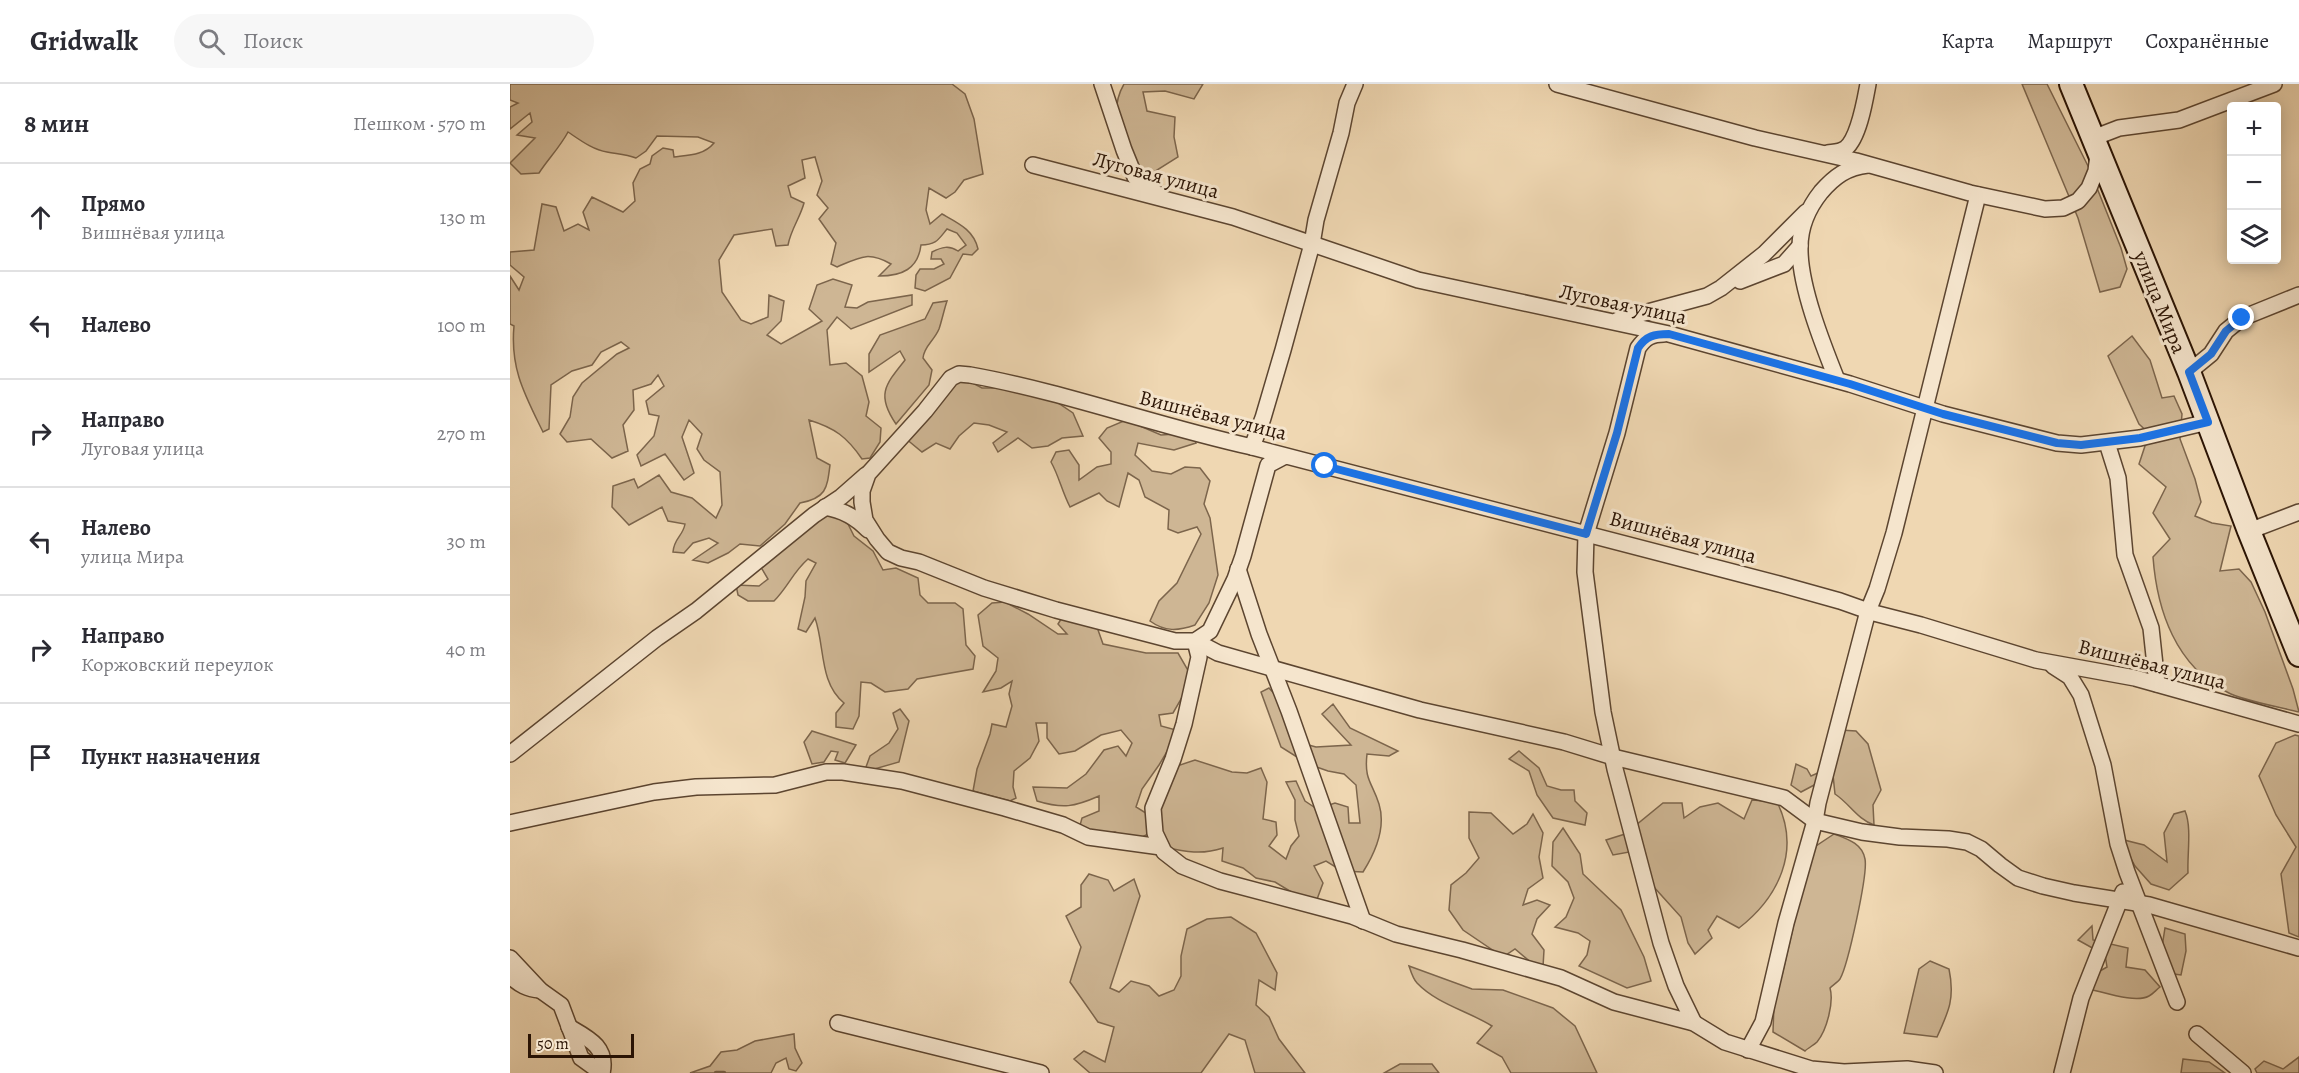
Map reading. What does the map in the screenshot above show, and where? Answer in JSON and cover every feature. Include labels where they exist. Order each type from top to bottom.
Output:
[{"type":"main road","name":"улица Мира","points":[[2071,84],[2189,372],[2299,655]]},
{"type":"street","points":[[1102,84],[1135,177],[1163,198]]},
{"type":"street","points":[[1252,447],[1263,418],[1312,243],[1347,103],[1355,84]]},
{"type":"street","points":[[1557,84],[1978,195],[2045,209],[2063,208],[2078,201],[2089,188],[2096,171],[2096,144],[2119,128],[2179,120],[2274,84]]},
{"type":"street","points":[[1816,153],[1838,152],[1846,148],[1859,122],[1868,84]]},
{"type":"street","name":"Луговая улица","points":[[1034,165],[1233,217],[1418,280],[1669,334],[1837,380],[1926,409],[2057,443],[2107,443],[2140,438],[2208,422]]},
{"type":"street","points":[[1615,321],[1707,296],[1721,288],[1764,254],[1811,207],[1840,173],[1856,166],[1870,165]]},
{"type":"street","points":[[1748,1050],[1763,1022],[1786,923],[1815,821],[1868,611],[1877,590],[1894,533],[1978,195]]},
{"type":"street","points":[[1811,207],[1803,225],[1800,262],[1815,318],[1837,380]]},
{"type":"street","points":[[1721,288],[1784,264],[1800,246]]},
{"type":"street","points":[[2189,372],[2211,354],[2226,331],[2242,318],[2299,295]]},
{"type":"street","points":[[1669,334],[1650,336],[1644,339],[1638,348],[1617,433],[1586,534],[1585,572],[1603,712],[1613,757],[1661,943],[1676,986],[1694,1023]]},
{"type":"street","name":"Вишнёвая улица","points":[[868,474],[925,411],[951,378],[959,374],[969,375],[1037,389],[1201,436],[1252,447],[1800,590],[2036,660],[2157,684],[2299,724]]},
{"type":"street","points":[[2107,443],[2118,478],[2125,555],[2151,628],[2157,684]]},
{"type":"street","points":[[1195,641],[1210,631],[1239,569],[1263,475],[1268,465],[1285,456]]},
{"type":"street","points":[[510,754],[657,638],[696,611],[868,474]]},
{"type":"street","points":[[868,474],[862,491],[862,502],[865,520],[877,539]]},
{"type":"street","points":[[825,507],[844,511],[859,520],[888,552],[1003,595],[1120,628],[1176,640],[1195,641],[1218,653],[1420,710],[1564,742],[1613,757],[1784,798],[1815,821],[1872,833],[1967,842],[1981,849],[2018,878],[2074,893],[2179,913],[2299,948]]},
{"type":"street","points":[[2249,531],[2299,512]]},
{"type":"street","points":[[1239,569],[1259,634],[1363,921]]},
{"type":"street","points":[[1195,641],[1199,657],[1184,724],[1154,808],[1155,832],[1161,847],[1182,866],[1220,881],[1352,916],[1396,934],[1561,978],[1614,1002],[1694,1023],[1725,1042],[1811,1071],[1873,1072],[1907,1069],[1935,1073]]},
{"type":"street","points":[[2036,660],[2058,668],[2070,677],[2081,695],[2103,765],[2118,844],[2177,1002]]},
{"type":"street","points":[[510,823],[654,792],[696,787],[775,785],[826,772],[843,772],[902,781],[1054,822],[1088,837],[1161,847]]},
{"type":"street","points":[[2061,1073],[2081,998],[2123,892],[2127,872]]},
{"type":"street","points":[[510,958],[535,989]]},
{"type":"street","points":[[510,976],[520,985],[535,989],[561,1005],[582,1058],[602,1073]]},
{"type":"street","points":[[838,1023],[1041,1073]]},
{"type":"street","points":[[2197,1034],[2243,1073]]},
{"type":"shaded area","points":[[510,84],[952,84],[965,94],[974,119],[983,174],[964,180],[955,192],[946,198],[929,188],[926,210],[930,224],[942,214],[969,232],[976,242],[978,249],[972,255],[963,254],[950,278],[925,291],[915,288],[916,275],[920,269],[934,269],[944,264],[941,259],[931,259],[932,252],[945,247],[958,251],[966,245],[957,233],[947,229],[936,241],[921,245],[916,260],[908,270],[902,273],[879,276],[891,264],[870,257],[858,258],[837,267],[831,264],[836,243],[819,219],[828,208],[817,195],[822,181],[815,157],[802,160],[805,178],[788,186],[791,197],[804,203],[788,245],[776,246],[772,229],[734,235],[719,260],[722,292],[741,320],[751,324],[768,317],[769,295],[784,301],[781,321],[767,335],[781,344],[822,321],[809,309],[817,285],[833,279],[852,285],[845,307],[857,308],[868,302],[912,295],[912,305],[851,329],[837,317],[827,330],[830,365],[846,363],[862,376],[869,402],[866,416],[881,428],[880,442],[870,458],[862,459],[840,434],[809,420],[817,458],[830,465],[826,486],[820,495],[800,503],[785,524],[760,546],[740,544],[708,563],[693,560],[718,543],[709,538],[693,543],[684,553],[673,552],[685,524],[668,521],[662,507],[629,525],[612,507],[613,486],[634,479],[638,488],[659,475],[671,492],[692,498],[716,518],[722,505],[720,472],[704,460],[697,449],[702,434],[689,420],[682,437],[694,473],[684,480],[665,454],[641,466],[637,455],[654,436],[659,416],[649,414],[646,401],[664,386],[658,375],[651,384],[633,390],[634,410],[623,425],[628,451],[612,458],[591,439],[567,442],[560,434],[570,417],[573,397],[582,383],[617,354],[629,348],[621,342],[601,352],[592,365],[572,371],[551,385],[549,429],[543,432],[520,381],[514,356],[514,326],[510,324],[510,276],[519,290],[524,277],[510,265],[510,252],[534,250],[542,204],[556,207],[564,231],[578,224],[589,230],[583,212],[592,197],[623,212],[635,201],[633,183],[640,169],[650,164],[652,156],[663,148],[673,150],[674,157],[691,155],[706,150],[714,143],[698,137],[657,136],[646,151],[636,158],[597,149],[568,132],[539,173],[521,174],[510,163],[535,138],[517,135],[532,122],[530,113],[510,129],[510,107],[518,103],[510,100]]},
{"type":"shaded area","points":[[1124,84],[1203,84],[1194,99],[1165,91],[1143,92],[1147,111],[1175,117],[1174,137],[1178,157],[1154,172],[1130,172],[1116,117],[1119,95]]},
{"type":"shaded area","points":[[2022,84],[2047,84],[2089,168],[2127,269],[2120,287],[2100,292],[2078,218]]},
{"type":"shaded area","points":[[947,301],[939,329],[927,347],[923,358],[932,370],[929,385],[896,424],[886,405],[886,390],[892,376],[905,360],[900,351],[869,372],[869,354],[880,335],[925,319],[933,303]]},
{"type":"shaded area","points":[[2132,336],[2150,360],[2162,398],[2174,396],[2182,414],[2180,439],[2201,502],[2195,516],[2212,523],[2231,526],[2220,571],[2239,569],[2251,582],[2265,612],[2299,712],[2252,701],[2227,692],[2194,668],[2172,635],[2159,597],[2153,557],[2170,539],[2153,513],[2166,487],[2139,464],[2145,446],[2153,437],[2139,424],[2108,356]]},
{"type":"shaded area","points":[[954,379],[967,380],[982,388],[1005,388],[1055,401],[1073,413],[1083,436],[1062,438],[1048,446],[1032,448],[1018,438],[998,452],[993,443],[1007,432],[989,425],[974,423],[959,436],[950,449],[936,443],[922,452],[905,438]]},
{"type":"shaded area","points":[[1126,420],[1161,435],[1190,433],[1196,443],[1174,450],[1138,443],[1135,455],[1152,471],[1171,474],[1185,467],[1200,468],[1210,481],[1204,504],[1210,518],[1218,575],[1209,603],[1195,625],[1189,627],[1166,629],[1150,621],[1159,601],[1177,583],[1201,534],[1197,527],[1178,533],[1168,529],[1169,510],[1145,497],[1139,480],[1128,473],[1119,507],[1107,501],[1099,493],[1070,507],[1051,462],[1056,452],[1069,450],[1079,465],[1079,480],[1097,467],[1111,464],[1111,452],[1099,438],[1107,428]]},
{"type":"shaded area","points":[[826,511],[847,522],[854,536],[873,551],[883,570],[896,568],[918,578],[920,595],[928,603],[955,603],[963,609],[966,645],[975,656],[973,669],[917,679],[908,689],[885,692],[871,683],[861,682],[859,716],[853,729],[836,727],[836,713],[844,703],[836,695],[826,675],[815,618],[806,632],[798,629],[806,581],[816,563],[808,559],[774,601],[748,601],[738,595],[736,585],[759,586],[768,579],[759,564]]},
{"type":"shaded area","points":[[1005,602],[1058,634],[1067,634],[1058,624],[1063,616],[1097,627],[1103,644],[1146,653],[1178,653],[1189,672],[1184,694],[1173,713],[1159,715],[1161,726],[1176,730],[1174,740],[1142,789],[1136,807],[1149,815],[1148,834],[1135,841],[1115,832],[1094,835],[1079,829],[1082,818],[1099,811],[1099,796],[1075,805],[1061,806],[1037,801],[1033,787],[1067,788],[1086,774],[1104,750],[1118,746],[1126,756],[1132,743],[1121,730],[1101,735],[1075,751],[1059,754],[1047,738],[1047,723],[1036,723],[1039,741],[1030,758],[1014,771],[1013,787],[1016,798],[1010,801],[973,791],[977,769],[992,724],[1006,727],[1012,706],[1009,694],[1012,681],[1001,688],[983,692],[996,671],[998,658],[983,646],[978,615],[992,603]]},
{"type":"shaded area","points":[[1269,688],[1279,699],[1301,743],[1316,747],[1351,745],[1322,714],[1333,704],[1350,728],[1398,751],[1389,756],[1367,754],[1368,775],[1379,804],[1381,822],[1378,840],[1367,865],[1363,872],[1342,871],[1326,861],[1314,866],[1323,883],[1316,902],[1293,893],[1275,882],[1256,878],[1243,868],[1222,861],[1223,848],[1208,852],[1194,852],[1164,847],[1159,808],[1174,767],[1195,760],[1232,772],[1247,773],[1261,768],[1267,782],[1263,819],[1276,822],[1277,835],[1269,846],[1286,859],[1291,846],[1299,836],[1295,820],[1295,800],[1286,782],[1296,781],[1305,801],[1317,809],[1335,803],[1348,807],[1349,823],[1360,823],[1356,785],[1344,774],[1308,764],[1281,747],[1261,692]]},
{"type":"shaded area","points":[[900,709],[909,721],[899,762],[871,770],[866,767],[870,756],[889,743],[898,729],[893,713]]},
{"type":"shaded area","points":[[1840,730],[1856,731],[1868,744],[1881,790],[1873,805],[1874,825],[1863,819],[1835,794],[1833,775],[1801,792],[1791,785],[1796,764],[1807,769],[1811,776],[1827,769]]},
{"type":"shaded area","points":[[812,731],[856,745],[845,763],[835,760],[838,752],[831,751],[824,762],[812,764],[804,742]]},
{"type":"shaded area","points":[[2295,735],[2299,736],[2299,937],[2289,933],[2281,874],[2296,847],[2276,815],[2259,776],[2276,743]]},
{"type":"shaded area","points":[[1519,751],[1539,768],[1547,786],[1561,790],[1574,790],[1575,801],[1587,813],[1585,825],[1553,818],[1537,795],[1529,771],[1509,759]]},
{"type":"shaded area","points":[[1752,800],[1777,802],[1784,820],[1787,838],[1782,871],[1775,887],[1753,916],[1739,928],[1717,916],[1708,930],[1712,938],[1695,954],[1688,943],[1681,917],[1653,886],[1645,870],[1629,852],[1613,855],[1606,840],[1625,834],[1663,803],[1682,803],[1684,818],[1700,807],[1718,803],[1744,819]]},
{"type":"shaded area","points":[[2185,811],[2189,833],[2188,873],[2169,890],[2151,884],[2135,866],[2120,839],[2144,845],[2167,862],[2164,833],[2174,814]]},
{"type":"shaded area","points":[[1469,812],[1491,813],[1513,834],[1527,824],[1533,814],[1543,833],[1539,857],[1543,878],[1528,889],[1523,905],[1537,900],[1550,905],[1537,919],[1532,934],[1544,950],[1543,967],[1533,964],[1515,949],[1503,957],[1463,930],[1449,910],[1451,885],[1479,858],[1469,838]]},
{"type":"shaded area","points":[[1563,828],[1580,854],[1583,874],[1621,910],[1644,957],[1651,981],[1627,988],[1579,966],[1587,955],[1590,941],[1578,933],[1555,927],[1566,917],[1574,898],[1568,882],[1552,866],[1553,842]]},
{"type":"shaded area","points":[[1834,834],[1853,842],[1861,849],[1865,859],[1865,868],[1857,919],[1848,956],[1840,979],[1830,988],[1831,1001],[1827,1023],[1821,1037],[1805,1051],[1773,1032],[1774,1003],[1802,889],[1816,846]]},
{"type":"shaded area","points":[[1089,874],[1108,880],[1114,891],[1134,879],[1140,896],[1110,988],[1119,992],[1131,981],[1149,986],[1159,996],[1174,990],[1181,976],[1181,956],[1187,929],[1207,919],[1231,917],[1256,933],[1277,973],[1275,990],[1259,980],[1256,1005],[1269,1017],[1279,1039],[1305,1073],[1255,1073],[1245,1040],[1229,1034],[1201,1073],[1090,1073],[1074,1059],[1084,1051],[1105,1062],[1114,1027],[1098,1022],[1070,982],[1081,947],[1066,916],[1081,907],[1081,885]]},
{"type":"shaded area","points":[[2092,926],[2093,940],[2128,948],[2126,967],[2145,970],[2160,987],[2149,996],[2135,999],[2084,988],[2091,976],[2107,967],[2105,955],[2078,940]]},
{"type":"shaded area","points":[[2165,928],[2185,934],[2186,951],[2181,975],[2174,974],[2162,947]]},
{"type":"shaded area","points":[[1930,961],[1949,969],[1951,996],[1948,1012],[1937,1037],[1904,1033],[1919,969]]},
{"type":"shaded area","points":[[1409,966],[1472,989],[1503,990],[1553,1008],[1575,1026],[1597,1073],[1511,1073],[1502,1057],[1477,1043],[1492,1026],[1443,1002],[1425,990],[1414,980]]},
{"type":"shaded area","points":[[794,1034],[795,1048],[802,1063],[796,1071],[789,1069],[786,1058],[776,1063],[771,1073],[690,1073],[710,1066],[721,1052],[737,1050],[755,1041]]},
{"type":"shaded area","points":[[2299,1057],[2299,1073],[2257,1073],[2255,1069],[2264,1061],[2283,1069]]},
{"type":"shaded area","points":[[2183,1059],[2209,1062],[2225,1073],[2181,1073]]},
{"type":"shaded area","points":[[1400,1064],[1432,1064],[1439,1073],[1384,1073]]},
{"type":"waterway","points":[[716,1073],[724,1073]]},
{"type":"route","points":[[1325,466],[1586,534],[1607,469],[1638,348],[1644,339],[1655,334],[1669,334],[1778,363],[1943,414],[2057,443],[2081,445],[2140,438],[2208,422],[2189,372],[2211,354],[2226,331],[2242,318]]}]
